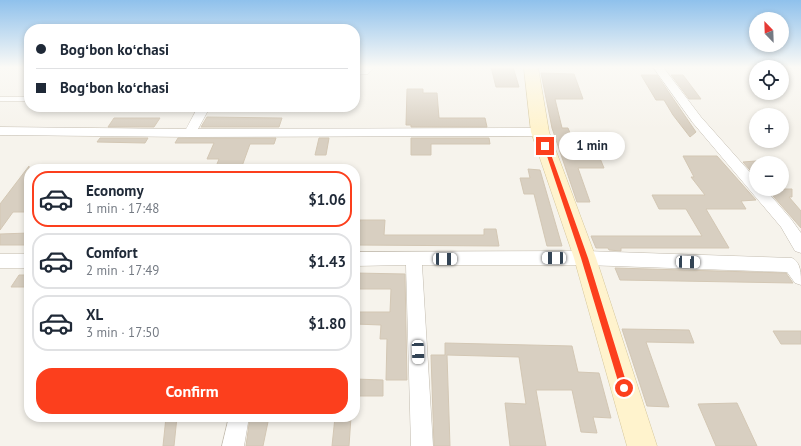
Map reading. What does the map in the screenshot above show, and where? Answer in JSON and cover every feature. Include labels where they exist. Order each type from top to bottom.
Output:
[{"type":"street","points":[[535,88],[540,132],[585,258],[642,446]]},
{"type":"street","points":[[673,88],[697,120],[749,181]]},
{"type":"street","points":[[190,133],[201,112]]},
{"type":"street","points":[[0,131],[190,133],[540,132]]},
{"type":"street","points":[[762,196],[786,223],[801,247]]},
{"type":"street","points":[[360,259],[585,258],[798,266]]},
{"type":"street","points":[[414,259],[422,446]]},
{"type":"street","points":[[0,261],[24,260]]},
{"type":"street","points":[[233,446],[238,422]]},
{"type":"lane","points":[[0,99],[24,99]]},
{"type":"building","points":[[544,88],[579,88],[583,99],[555,99],[562,128],[568,128],[579,156],[599,156],[604,168],[578,168],[590,202],[577,202],[552,128]]},
{"type":"building","points":[[649,88],[666,88],[696,132],[690,137],[673,115],[664,100],[656,100]]},
{"type":"building","points":[[681,88],[693,88],[701,99],[689,99]]},
{"type":"building","points":[[407,89],[423,89],[423,93],[437,93],[439,118],[485,118],[487,127],[411,127],[411,125],[406,125]]},
{"type":"building","points":[[207,117],[282,118],[279,127],[201,127]]},
{"type":"building","points":[[114,118],[160,118],[154,127],[108,127]]},
{"type":"building","points":[[100,138],[148,138],[145,143],[97,142]]},
{"type":"building","points":[[178,138],[276,138],[274,144],[250,144],[243,164],[217,164],[219,159],[207,159],[214,143],[175,143]]},
{"type":"building","points":[[319,138],[329,138],[326,155],[315,155]]},
{"type":"building","points":[[411,138],[489,138],[490,144],[431,144],[431,155],[411,155]]},
{"type":"building","points":[[683,156],[717,156],[749,192],[749,196],[752,196],[756,200],[741,201],[746,209],[706,209],[729,248],[621,248],[621,251],[609,250],[608,248],[596,248],[591,236],[702,236],[686,209],[659,209],[652,195],[705,195],[691,177],[694,177]]},
{"type":"building","points":[[743,162],[749,162],[749,169]]},
{"type":"building","points":[[528,169],[540,170],[562,246],[547,246],[534,194],[524,194],[520,178],[530,178]]},
{"type":"building","points":[[24,173],[24,212],[13,212],[0,230],[0,204]]},
{"type":"building","points":[[789,189],[792,189],[792,197],[789,197],[801,211],[801,228],[773,196],[789,196]]},
{"type":"building","points":[[360,220],[385,220],[384,235],[484,235],[484,229],[496,229],[499,246],[360,245]]},
{"type":"building","points":[[24,233],[24,245],[0,245],[0,234]]},
{"type":"building","points":[[615,268],[786,273],[793,283],[620,280]]},
{"type":"building","points":[[360,273],[405,274],[407,380],[386,380],[387,339],[380,339],[381,325],[360,324],[360,312],[390,312],[391,289],[360,289]]},
{"type":"building","points":[[19,275],[24,275],[24,287],[11,287]]},
{"type":"building","points":[[622,329],[689,330],[694,343],[646,342],[669,407],[647,406]]},
{"type":"building","points":[[773,331],[801,331],[801,344],[781,344]]},
{"type":"building","points":[[445,343],[572,346],[578,372],[599,373],[611,418],[593,417],[597,433],[581,432],[572,390],[536,390],[546,446],[510,446],[505,403],[526,404],[519,357],[447,355],[450,446],[434,446],[431,355],[445,355]]},
{"type":"building","points":[[360,379],[383,380],[383,396],[360,396]]},
{"type":"building","points":[[737,403],[757,446],[716,446],[698,404]]},
{"type":"building","points":[[165,422],[176,422],[174,446],[163,446]]},
{"type":"building","points":[[249,422],[268,422],[263,446],[246,446]]},
{"type":"building","points":[[334,422],[351,422],[349,446],[332,446]]},
{"type":"route","points":[[545,146],[585,258],[624,388]]}]
